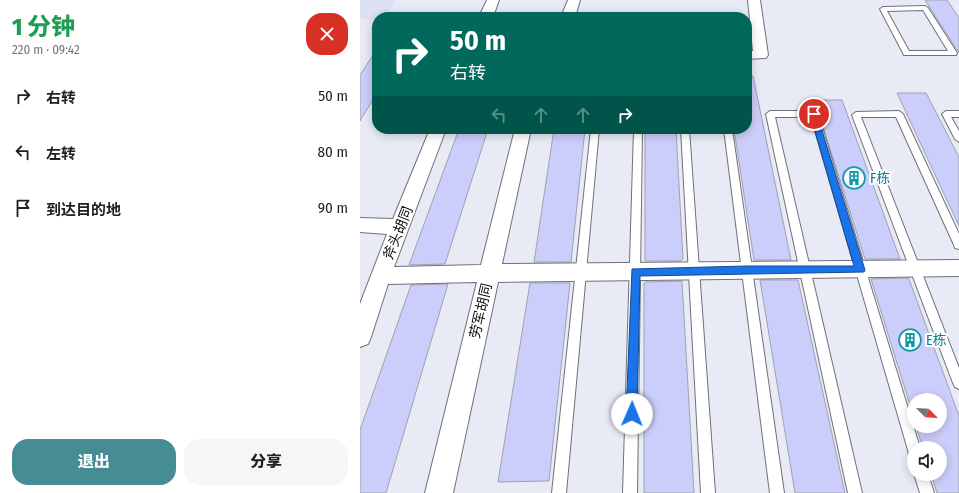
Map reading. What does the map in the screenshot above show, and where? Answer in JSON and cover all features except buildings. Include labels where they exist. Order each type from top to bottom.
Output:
[{"type":"street","points":[[488,12],[493,0]]},
{"type":"street","points":[[570,12],[574,0]]},
{"type":"street","points":[[752,55],[761,55],[754,0]]},
{"type":"street","name":"斧头胡同","points":[[360,337],[380,276],[436,134]]},
{"type":"street","name":"劳军胡同","points":[[439,493],[522,134]]},
{"type":"street","points":[[360,225],[400,227]]},
{"type":"street","points":[[380,276],[490,272],[635,272],[747,269],[805,271],[959,268]]},
{"type":"lane","points":[[898,0],[902,8]]},
{"type":"lane","points":[[902,8],[925,8],[953,52],[907,53],[883,9],[902,8]]},
{"type":"lane","points":[[855,493],[770,114],[814,114],[911,441]]},
{"type":"lane","points":[[959,246],[899,114],[856,115],[959,383]]},
{"type":"lane","points":[[959,114],[946,114],[959,139]]},
{"type":"lane","points":[[559,493],[594,134]]},
{"type":"lane","points":[[630,493],[638,134]]},
{"type":"lane","points":[[685,134],[708,493]]},
{"type":"lane","points":[[729,134],[778,493]]},
{"type":"lane","points":[[923,481],[927,493]]},
{"type":"shaded area","points":[[360,0],[396,0],[388,12],[372,12],[372,20],[360,19]]},
{"type":"place","name":"F栋","points":[[854,178]]},
{"type":"place","name":"E栋","points":[[910,340]]},
{"type":"route","points":[[632,414],[635,272],[747,269],[805,271],[860,270],[814,114]]}]
